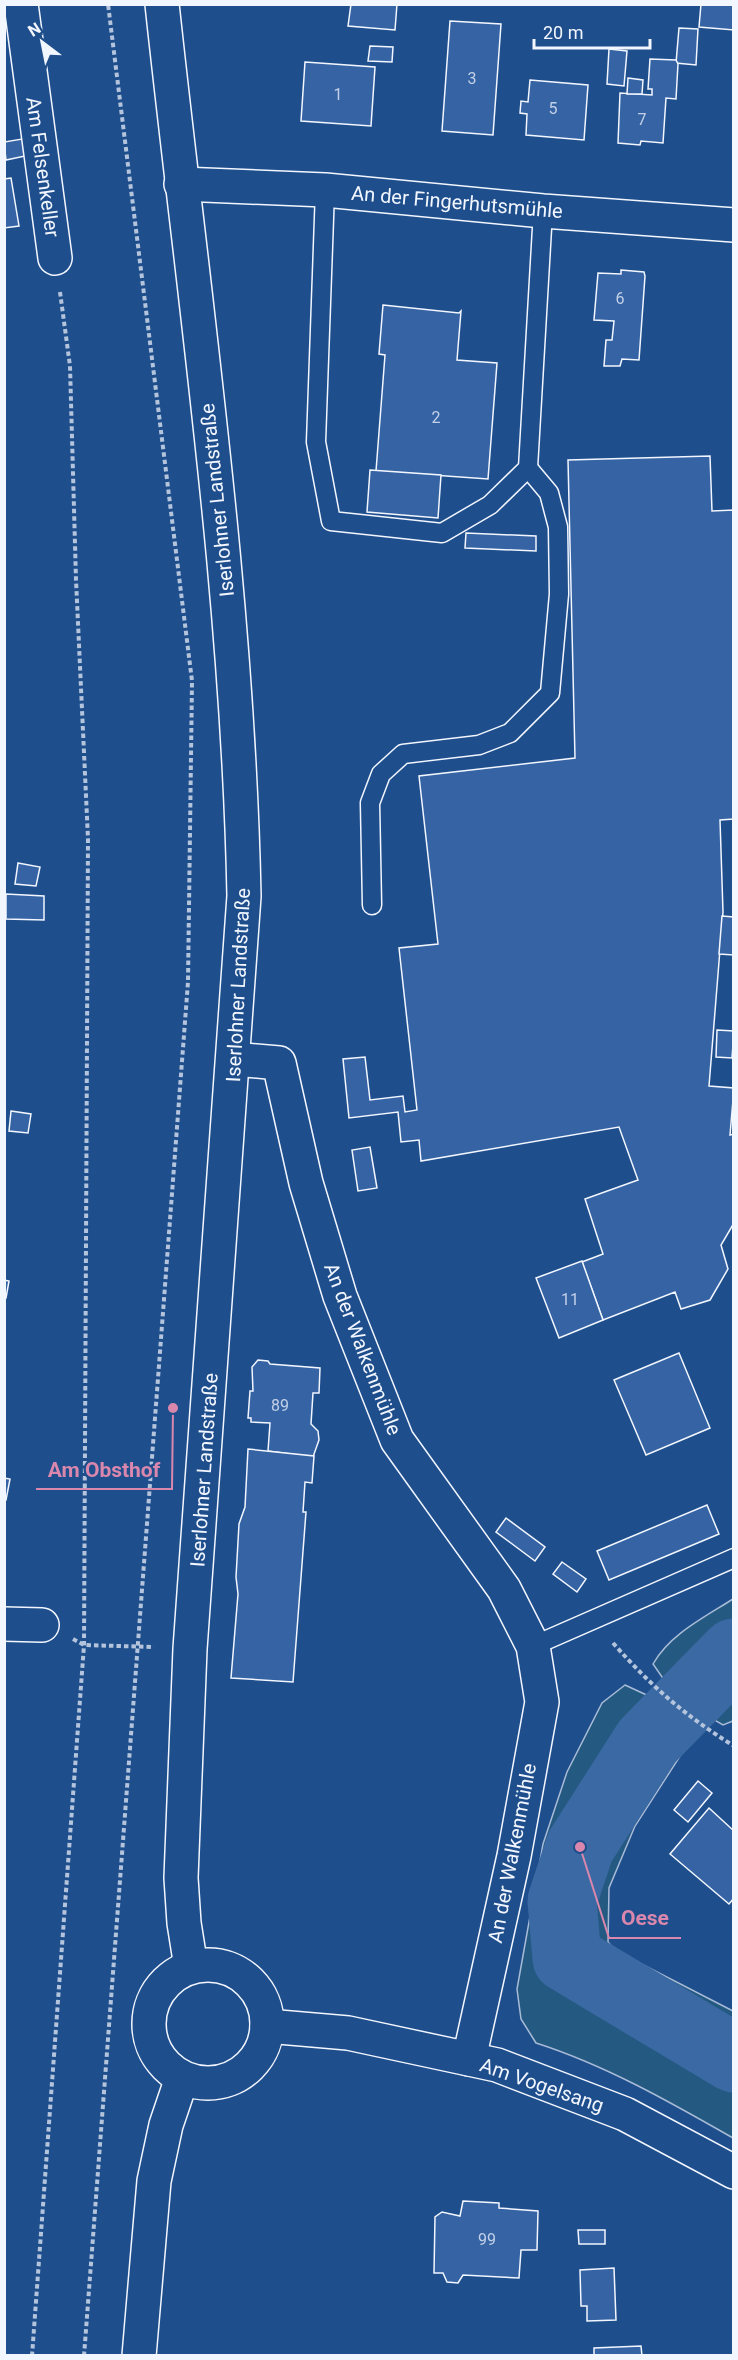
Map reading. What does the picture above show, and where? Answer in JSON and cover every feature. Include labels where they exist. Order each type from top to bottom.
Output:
[{"type":"main road","name":"Am Felsenkeller","points":[[21,4],[55,258]]},
{"type":"main road","name":"Iserlohner Landstraße","points":[[162,4],[220,508],[242,787],[244,896],[190,1649],[181,1878],[183,1923],[191,1967]]},
{"type":"main road","name":"An der Fingerhutsmühle","points":[[181,184],[325,190],[543,211],[734,225]]},
{"type":"main road","name":"An der Walkenmühle","points":[[234,1059],[279,1063],[306,1183],[340,1296],[397,1440],[504,1589],[532,1646],[542,1702],[514,1856],[469,2060]]},
{"type":"main road","points":[[4,1624],[42,1625]]},
{"type":"main road","points":[[215,1964],[234,1970],[250,1981],[261,1996],[267,2015],[267,2026],[261,2052],[249,2068],[233,2079],[213,2084],[192,2082],[182,2078],[159,2059],[150,2041],[148,2020],[153,2001],[163,1985],[178,1972],[191,1967],[215,1964]]},
{"type":"main road","name":"Am Vogelsang","points":[[267,2026],[348,2033],[497,2065],[625,2114],[734,2172]]},
{"type":"main road","points":[[139,2355],[154,2181],[166,2125],[182,2078]]},
{"type":"lane","points":[[325,190],[316,442],[331,521],[442,533],[490,505],[528,468]]},
{"type":"lane","points":[[372,905],[370,803],[381,774],[403,754],[479,745],[510,733],[549,693],[559,594],[558,527],[549,494],[528,468],[543,211]]},
{"type":"lane","points":[[532,1646],[734,1558]]},
{"type":"path","points":[[84,2355],[188,982],[192,681],[108,4]]},
{"type":"path","points":[[32,2355],[84,1645],[88,839],[76,580],[70,366],[55,258]]},
{"type":"path","points":[[593,1620],[649,1684],[694,1722],[734,1746]]},
{"type":"path","points":[[42,1625],[84,1645],[190,1649]]},
{"type":"shaded area","points":[[733,1599],[733,1625],[669,1687],[653,1664],[660,1653],[678,1635]]},
{"type":"shaded area","points":[[733,1684],[733,1721],[723,1725],[711,1718],[708,1712]]},
{"type":"shaded area","points":[[625,1685],[653,1698],[693,1736],[635,1826],[609,1888],[608,1942],[616,1951],[733,2011],[733,2138],[612,2073],[536,2043],[521,2019],[517,1989],[543,1844],[567,1772],[602,1703]]},
{"type":"building","points":[[351,4],[397,4],[395,30],[348,26]]},
{"type":"building","points":[[701,4],[734,4],[734,30],[699,27]]},
{"type":"building","points":[[450,21],[501,24],[493,135],[442,131]]},
{"type":"building","points":[[679,28],[698,29],[696,65],[676,63]]},
{"type":"building","points":[[370,46],[393,47],[392,62],[368,61]]},
{"type":"building","points":[[609,49],[627,51],[624,86],[607,84]]},
{"type":"building","points":[[650,59],[676,60],[678,64],[676,99],[666,98],[663,143],[641,141],[640,145],[618,143],[620,93],[652,95],[652,89],[648,89]]},
{"type":"building","points":[[305,62],[375,67],[371,126],[301,121]]},
{"type":"building","points":[[628,78],[643,80],[642,94],[627,94]]},
{"type":"building","points":[[530,80],[588,85],[584,140],[526,135],[527,114],[520,113],[521,101],[528,102]]},
{"type":"building","points":[[28,138],[30,155],[6,160],[4,142]]},
{"type":"building","points":[[11,178],[19,226],[4,228],[4,179]]},
{"type":"building","points":[[621,270],[644,272],[645,276],[639,360],[622,359],[620,366],[604,366],[606,340],[612,340],[614,321],[594,320],[598,273],[621,274]]},
{"type":"building","points":[[383,305],[459,313],[461,311],[457,360],[497,363],[488,479],[376,471],[385,355],[379,354]]},
{"type":"building","points":[[710,456],[712,511],[734,510],[734,819],[720,820],[723,912],[709,1086],[734,1088],[730,1135],[734,1134],[734,1223],[721,1245],[728,1269],[710,1300],[681,1309],[675,1292],[603,1320],[582,1262],[603,1254],[585,1199],[638,1180],[619,1127],[421,1161],[419,1140],[401,1142],[398,1112],[349,1118],[343,1059],[365,1057],[370,1100],[403,1096],[405,1112],[417,1110],[399,948],[438,944],[419,776],[575,758],[568,460]]},
{"type":"building","points":[[370,470],[441,475],[438,518],[367,512]]},
{"type":"building","points":[[466,533],[536,536],[536,551],[465,548]]},
{"type":"building","points":[[18,863],[40,867],[36,886],[15,884]]},
{"type":"building","points":[[6,894],[44,896],[44,920],[6,919]]},
{"type":"building","points":[[722,916],[734,917],[734,955],[719,954]]},
{"type":"building","points":[[717,1030],[734,1031],[732,1058],[716,1057]]},
{"type":"building","points":[[11,1111],[31,1114],[28,1133],[9,1131]]},
{"type":"building","points":[[370,1147],[377,1188],[358,1191],[352,1150]]},
{"type":"building","points":[[582,1261],[603,1320],[559,1338],[536,1278]]},
{"type":"building","points":[[4,1280],[9,1281],[6,1298],[4,1298]]},
{"type":"building","points":[[679,1353],[710,1428],[646,1455],[614,1380]]},
{"type":"building","points":[[258,1360],[268,1361],[270,1364],[320,1368],[319,1393],[313,1393],[311,1424],[318,1431],[319,1440],[313,1457],[268,1451],[270,1423],[251,1422],[251,1418],[248,1418],[250,1391],[253,1391],[252,1367]]},
{"type":"building","points":[[248,1449],[314,1456],[312,1483],[305,1482],[303,1512],[306,1512],[293,1682],[231,1678],[238,1594],[236,1577],[239,1524],[245,1507]]},
{"type":"building","points":[[4,1478],[10,1479],[6,1500],[4,1500]]},
{"type":"building","points":[[707,1505],[719,1534],[609,1580],[597,1551]]},
{"type":"building","points":[[506,1518],[545,1547],[535,1561],[496,1532]]},
{"type":"building","points":[[562,1562],[586,1579],[577,1592],[553,1574]]},
{"type":"building","points":[[698,1781],[712,1793],[688,1822],[674,1810]]},
{"type":"building","points":[[709,1808],[734,1831],[734,1898],[729,1904],[670,1854]]},
{"type":"building","points":[[463,2201],[499,2203],[499,2208],[538,2211],[537,2250],[521,2250],[519,2278],[463,2275],[458,2283],[447,2282],[443,2273],[434,2273],[435,2217],[442,2212],[460,2216]]},
{"type":"building","points":[[578,2230],[605,2230],[605,2244],[579,2244]]},
{"type":"building","points":[[614,2268],[616,2320],[587,2321],[587,2306],[581,2306],[580,2270]]},
{"type":"building","points":[[641,2346],[642,2356],[594,2356],[594,2348]]},
{"type":"waterway","points":[[734,1653],[647,1742],[580,1847],[562,1901],[567,1958],[734,2058]]},
{"type":"place","name":"Am Obsthof","points":[[173,1408]]},
{"type":"place","name":"Oese","points":[[580,1847]]}]
